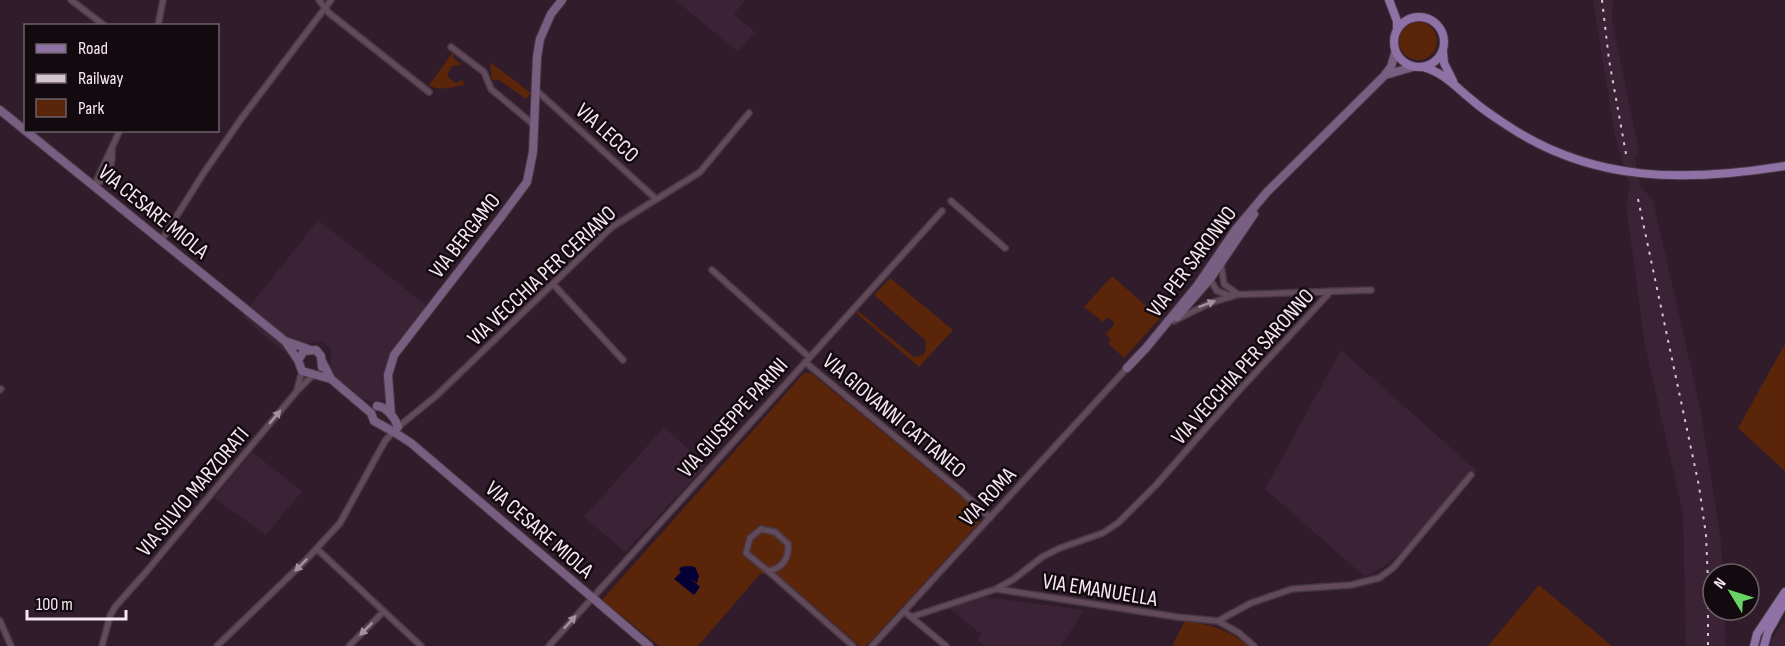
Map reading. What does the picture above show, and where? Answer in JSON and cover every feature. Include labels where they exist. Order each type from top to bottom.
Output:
[{"type":"main road","points":[[1391,3],[1409,16],[1430,19],[1440,29],[1444,40],[1444,63],[1456,86]]},
{"type":"main road","points":[[1391,3],[1397,21],[1393,44],[1395,53],[1403,62],[1413,67],[1432,69],[1494,117],[1536,143],[1573,158],[1607,168],[1649,175],[1714,175],[1785,166]]},
{"type":"main road","points":[[1397,29],[1406,20],[1418,17]]},
{"type":"main road","points":[[1423,67],[1434,62],[1443,49]]},
{"type":"main road","points":[[1754,646],[1757,634],[1785,592]]},
{"type":"main road","points":[[1764,646],[1768,632],[1785,601]]},
{"type":"street","points":[[71,0],[102,24]]},
{"type":"street","points":[[158,24],[163,0]]},
{"type":"street","points":[[319,0],[329,13],[429,92]]},
{"type":"street","points":[[161,241],[241,119],[331,0]]},
{"type":"street","name":"VIA BERGAMO","points":[[217,646],[317,549],[340,523],[393,426],[388,388],[389,367],[398,350],[524,188],[532,161],[537,57],[540,39],[551,14],[562,0]]},
{"type":"street","points":[[451,47],[484,72],[491,89],[526,116],[535,126]]},
{"type":"street","name":"VIA PER SARONNO","points":[[1149,346],[1210,269],[1236,229],[1262,198],[1384,76],[1391,67],[1395,53]]},
{"type":"street","name":"VIA PER SARONNO","points":[[1384,76],[1413,67]]},
{"type":"street","name":"VIA LECCO","points":[[537,91],[656,199]]},
{"type":"street","name":"VIA CESARE MIOLA","points":[[0,110],[24,129]]},
{"type":"street","name":"VIA VECCHIA PER CERIANO","points":[[393,426],[411,417],[436,396],[612,227],[700,172],[749,113]]},
{"type":"street","name":"VIA CESARE MIOLA","points":[[27,132],[285,341],[298,360],[302,371],[331,379],[354,398],[374,409]]},
{"type":"street","points":[[94,186],[109,172],[113,161],[112,148],[119,132]]},
{"type":"street","name":"VIA PER SARONNO","points":[[1127,368],[1174,321],[1210,279],[1262,198]]},
{"type":"street","points":[[951,201],[1005,248]]},
{"type":"street","name":"VIA GIUSEPPE PARINI","points":[[549,646],[942,211]]},
{"type":"street","points":[[1221,264],[1224,284],[1233,292],[1244,294]]},
{"type":"street","points":[[1210,269],[1210,279],[1217,291],[1223,293],[1371,290]]},
{"type":"street","name":"VIA GIOVANNI CATTANEO","points":[[712,270],[807,359],[990,518]]},
{"type":"street","points":[[554,284],[623,360]]},
{"type":"street","name":"VIA VECCHIA PER SARONNO","points":[[996,589],[1014,579],[1042,557],[1103,533],[1118,523],[1177,462],[1331,291]]},
{"type":"street","points":[[1174,321],[1210,303],[1244,294]]},
{"type":"street","name":"VIA CESARE MIOLA","points":[[285,341],[319,352],[331,379]]},
{"type":"street","points":[[298,360],[302,352],[308,349]]},
{"type":"street","points":[[314,374],[320,370],[323,363]]},
{"type":"street","name":"VIA ROMA","points":[[872,646],[1127,368]]},
{"type":"street","name":"VIA SILVIO MARZORATI","points":[[297,391],[302,371]]},
{"type":"street","name":"VIA SILVIO MARZORATI","points":[[102,646],[110,616],[115,607],[297,391],[314,374]]},
{"type":"street","name":"VIA BERGAMO","points":[[374,409],[388,388]]},
{"type":"street","points":[[383,407],[393,426],[374,421],[374,409],[383,407]]},
{"type":"street","name":"VIA CESARE MIOLA","points":[[393,426],[582,587],[632,636],[649,646]]},
{"type":"street","points":[[1218,621],[1251,603],[1292,589],[1334,587],[1378,578],[1394,568],[1471,475]]},
{"type":"street","points":[[768,571],[781,566],[788,553],[788,543],[775,532],[761,530],[750,538],[746,553],[853,646]]},
{"type":"street","points":[[317,549],[421,646]]},
{"type":"street","points":[[911,617],[996,589]]},
{"type":"street","name":"VIA EMANUELLA","points":[[996,589],[1135,611],[1218,621]]},
{"type":"street","points":[[349,646],[384,611]]},
{"type":"street","points":[[904,611],[946,646]]},
{"type":"street","points":[[0,621],[11,646]]},
{"type":"street","points":[[1218,621],[1239,633],[1254,646]]},
{"type":"shaded area","points":[[675,0],[745,0],[734,14],[755,32],[738,52]]},
{"type":"shaded area","points":[[1593,0],[1613,0],[1612,20],[1639,152],[1635,159],[1640,186],[1653,200],[1700,407],[1722,562],[1701,562],[1701,622],[1725,622],[1726,646],[1686,646],[1683,514],[1645,345],[1626,205],[1630,187],[1614,131]]},
{"type":"shaded area","points":[[318,220],[432,310],[400,351],[392,366],[388,395],[384,400],[375,402],[363,399],[337,378],[331,368],[331,349],[321,341],[308,343],[294,340],[284,352],[242,316]]},
{"type":"shaded area","points":[[1341,350],[1477,471],[1430,528],[1383,567],[1365,577],[1265,489]]},
{"type":"shaded area","points":[[664,427],[706,465],[625,552],[584,517]]},
{"type":"shaded area","points":[[252,452],[302,491],[266,535],[214,498]]},
{"type":"shaded area","points":[[681,567],[695,567],[699,576],[697,583],[690,578],[700,587],[694,595],[674,579],[681,572],[679,570]]},
{"type":"shaded area","points":[[985,597],[1084,610],[1061,646],[1024,646],[1021,644],[1019,646],[984,646],[977,640],[981,634],[949,608]]},
{"type":"shaded area","points":[[1785,619],[1785,646],[1769,646],[1769,643]]},
{"type":"green space","points":[[1418,22],[1425,23],[1431,28],[1436,34],[1436,48],[1431,54],[1425,59],[1418,60],[1411,59],[1405,54],[1400,48],[1399,41],[1400,34],[1405,28],[1411,23]]},
{"type":"green space","points":[[453,52],[455,54],[452,57],[462,65],[452,66],[448,77],[455,83],[463,80],[464,85],[441,89],[429,85]]},
{"type":"green space","points":[[490,62],[531,93],[526,99],[499,80],[492,80]]},
{"type":"green space","points":[[1112,276],[1160,318],[1124,358],[1108,343],[1111,339],[1106,334],[1115,323],[1108,317],[1103,322],[1084,307]]},
{"type":"green space","points":[[890,278],[953,330],[919,367],[856,313],[858,311],[914,357],[923,355],[926,349],[925,340],[874,295]]},
{"type":"green space","points":[[1785,344],[1785,471],[1738,428]]},
{"type":"green space","points":[[804,373],[811,373],[980,512],[979,523],[866,646],[860,646],[777,574],[760,574],[698,646],[659,646],[602,600]]},
{"type":"green space","points":[[1539,585],[1612,646],[1488,646]]},
{"type":"green space","points":[[1185,621],[1219,629],[1249,646],[1172,646]]},
{"type":"railway","points":[[1602,0],[1609,60],[1626,154]]},
{"type":"railway","points":[[1638,199],[1699,486],[1706,535],[1708,646]]}]
